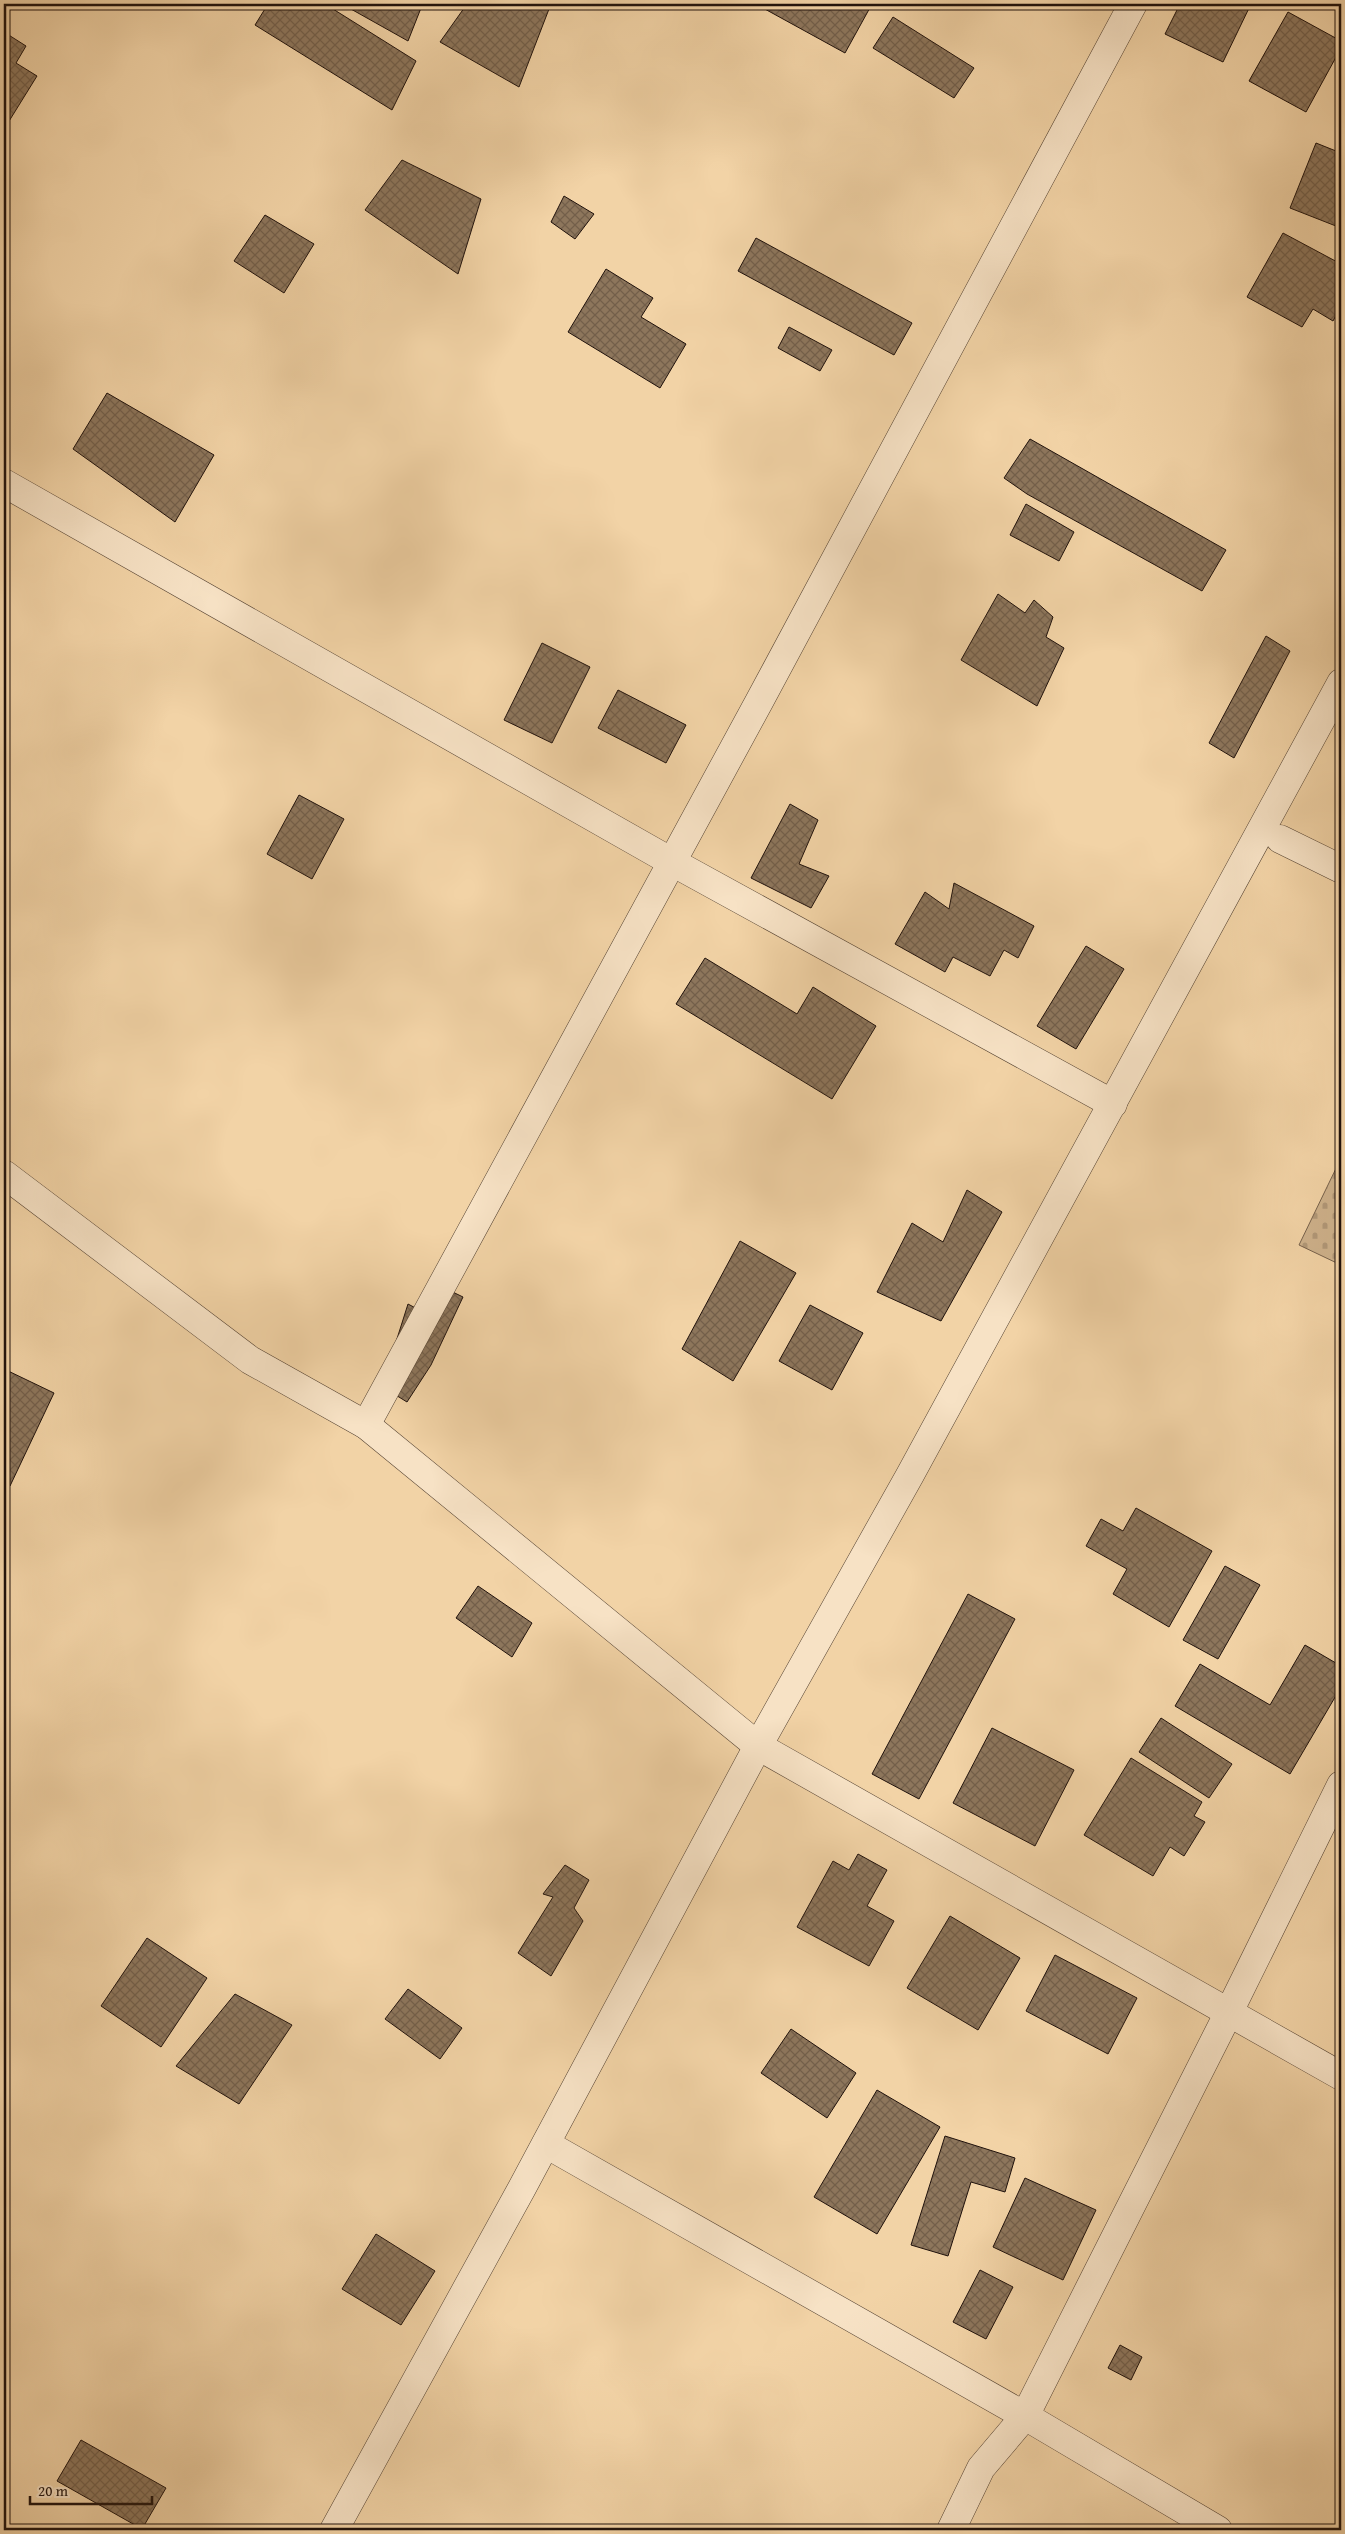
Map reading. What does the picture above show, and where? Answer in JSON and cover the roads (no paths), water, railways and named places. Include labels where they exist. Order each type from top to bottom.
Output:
[{"type":"street","points":[[366,1424],[672,862],[1133,4]]},
{"type":"street","points":[[4,483],[672,862],[1113,1104]]},
{"type":"street","points":[[334,2530],[546,2144],[758,1746],[910,1475],[1341,683]]},
{"type":"street","points":[[1280,839],[1341,869]]},
{"type":"street","points":[[4,1174],[250,1360],[366,1424],[758,1746],[1341,2076]]},
{"type":"street","points":[[951,2530],[981,2468],[1025,2416],[1230,2012],[1341,1785]]},
{"type":"street","points":[[546,2144],[1025,2416],[1218,2530]]}]
